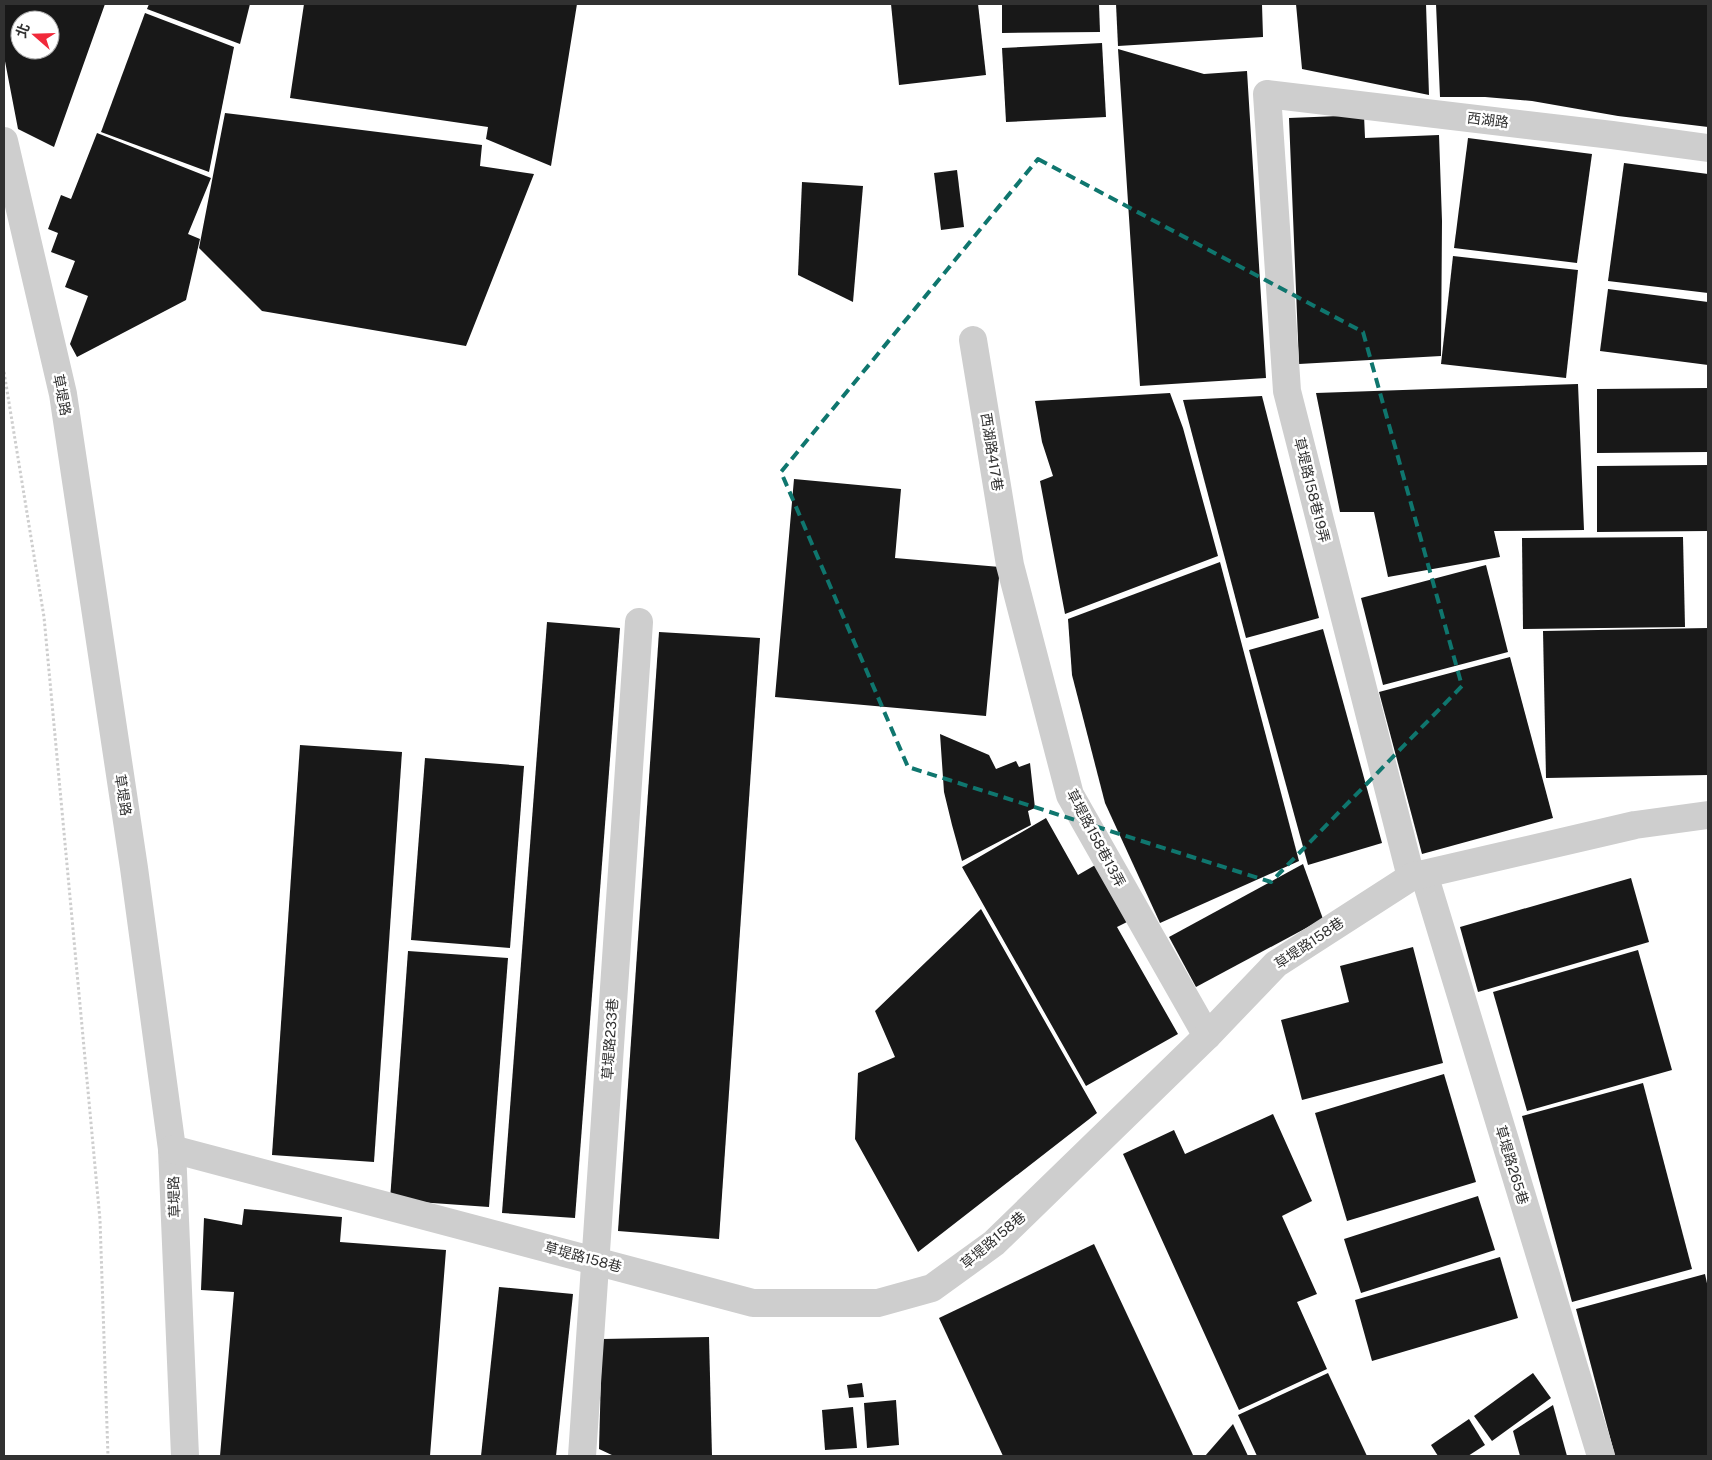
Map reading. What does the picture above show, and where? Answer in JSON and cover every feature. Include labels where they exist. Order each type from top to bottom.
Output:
[{"type":"street","name":"西湖路","points":[[1267,94],[1612,134],[1708,148]]},
{"type":"street","name":"草堤路158巷19弄","points":[[1267,94],[1287,391],[1417,876]]},
{"type":"street","name":"草堤路","points":[[4,141],[63,394],[134,868],[172,1149],[185,1456]]},
{"type":"street","name":"西湖路417巷","points":[[973,340],[1010,565]]},
{"type":"street","name":"草堤路158巷13弄","points":[[1010,565],[1070,795],[1207,1036]]},
{"type":"street","name":"草堤路233巷","points":[[582,1456],[639,622]]},
{"type":"street","name":"草堤路158巷","points":[[172,1149],[753,1303],[878,1303],[932,1288],[994,1243],[1207,1036],[1276,964],[1417,876],[1635,825],[1708,815]]},
{"type":"street","name":"草堤路265巷","points":[[1417,876],[1601,1456]]},
{"type":"path","points":[[4,372],[44,617],[100,1220],[108,1456]]},
{"type":"highlighted area","points":[[1038,159],[1363,332],[1462,686],[1271,882],[908,767],[781,472]]},
{"type":"building","points":[[4,4],[105,4],[54,147],[18,129],[4,56]]},
{"type":"building","points":[[149,4],[250,4],[240,44],[147,9]]},
{"type":"building","points":[[304,4],[577,4],[551,166],[486,139],[488,127],[290,98]]},
{"type":"building","points":[[891,4],[978,4],[986,75],[899,85]]},
{"type":"building","points":[[1002,4],[1099,4],[1100,32],[1002,33]]},
{"type":"building","points":[[1116,4],[1262,4],[1263,37],[1118,46]]},
{"type":"building","points":[[1296,4],[1426,4],[1429,95],[1302,69]]},
{"type":"building","points":[[1436,4],[1708,4],[1708,127],[1618,116],[1532,101],[1485,97],[1440,97]]},
{"type":"building","points":[[145,13],[234,47],[209,172],[101,132]]},
{"type":"building","points":[[1102,43],[1106,117],[1006,122],[1002,48]]},
{"type":"building","points":[[1118,49],[1204,74],[1247,71],[1266,378],[1140,386]]},
{"type":"building","points":[[225,113],[482,145],[480,166],[534,174],[466,346],[262,311],[199,248]]},
{"type":"building","points":[[1364,115],[1365,138],[1439,135],[1442,221],[1441,356],[1299,364],[1289,118]]},
{"type":"building","points":[[97,133],[211,178],[188,234],[200,239],[186,300],[77,357],[70,344],[88,296],[65,287],[75,261],[51,252],[58,233],[48,229],[61,195],[71,199]]},
{"type":"building","points":[[1468,138],[1592,154],[1577,263],[1454,248]]},
{"type":"building","points":[[1624,163],[1708,174],[1708,293],[1608,281]]},
{"type":"building","points":[[957,170],[964,227],[941,230],[934,173]]},
{"type":"building","points":[[802,182],[863,186],[853,302],[798,275]]},
{"type":"building","points":[[1453,256],[1578,270],[1566,378],[1441,364]]},
{"type":"building","points":[[1608,289],[1708,302],[1708,365],[1600,351]]},
{"type":"building","points":[[1578,384],[1584,530],[1494,531],[1500,557],[1388,577],[1374,512],[1340,512],[1316,393]]},
{"type":"building","points":[[1708,388],[1708,452],[1597,453],[1597,389]]},
{"type":"building","points":[[1170,393],[1183,428],[1218,556],[1065,614],[1040,481],[1053,476],[1042,442],[1035,401]]},
{"type":"building","points":[[1262,396],[1319,618],[1246,638],[1183,400]]},
{"type":"building","points":[[1708,465],[1708,531],[1597,532],[1597,466]]},
{"type":"building","points":[[794,479],[901,489],[895,558],[1000,567],[986,716],[775,697]]},
{"type":"building","points":[[1683,537],[1685,627],[1523,629],[1522,538]]},
{"type":"building","points":[[1220,562],[1299,861],[1160,923],[1105,803],[1072,675],[1068,619]]},
{"type":"building","points":[[1486,565],[1508,652],[1383,685],[1361,598]]},
{"type":"building","points":[[547,622],[620,628],[575,1218],[502,1213]]},
{"type":"building","points":[[1708,628],[1708,775],[1546,778],[1543,631]]},
{"type":"building","points":[[1323,629],[1382,843],[1308,865],[1249,650]]},
{"type":"building","points":[[659,632],[760,638],[719,1239],[618,1231]]},
{"type":"building","points":[[1510,657],[1553,818],[1422,854],[1379,692]]},
{"type":"building","points":[[940,734],[989,755],[996,769],[1016,761],[1019,767],[1030,763],[1035,808],[1028,811],[1031,825],[962,861],[944,792]]},
{"type":"building","points":[[300,745],[402,752],[374,1162],[272,1155]]},
{"type":"building","points":[[425,758],[524,766],[510,948],[411,940]]},
{"type":"building","points":[[1046,818],[1078,875],[1097,864],[1129,921],[1117,927],[1178,1034],[1086,1086],[962,867]]},
{"type":"building","points":[[1303,864],[1323,919],[1196,987],[1169,937]]},
{"type":"building","points":[[1631,878],[1649,942],[1478,992],[1460,927]]},
{"type":"building","points":[[981,909],[1097,1113],[918,1252],[855,1139],[858,1073],[895,1057],[875,1011]]},
{"type":"building","points":[[1413,947],[1443,1063],[1302,1100],[1281,1020],[1349,1002],[1340,966]]},
{"type":"building","points":[[1638,950],[1672,1070],[1527,1111],[1493,992]]},
{"type":"building","points":[[408,951],[508,958],[489,1207],[390,1200]]},
{"type":"building","points":[[1444,1074],[1476,1182],[1347,1221],[1315,1113]]},
{"type":"building","points":[[1643,1083],[1692,1269],[1572,1302],[1522,1116]]},
{"type":"building","points":[[1273,1114],[1312,1201],[1282,1216],[1317,1294],[1297,1302],[1327,1369],[1239,1410],[1123,1154],[1174,1130],[1185,1154]]},
{"type":"building","points":[[1478,1196],[1495,1250],[1361,1293],[1344,1239]]},
{"type":"building","points":[[244,1209],[342,1217],[340,1242],[446,1250],[430,1456],[220,1456],[234,1292],[201,1290],[204,1218],[242,1225]]},
{"type":"building","points":[[1094,1244],[1193,1455],[1191,1456],[1003,1456],[939,1318]]},
{"type":"building","points":[[1500,1257],[1518,1318],[1372,1361],[1355,1300]]},
{"type":"building","points":[[1705,1274],[1708,1288],[1708,1456],[1615,1456],[1576,1309]]},
{"type":"building","points":[[499,1287],[573,1294],[556,1456],[481,1456]]},
{"type":"building","points":[[709,1337],[712,1456],[614,1456],[599,1449],[602,1339]]},
{"type":"building","points":[[1328,1373],[1367,1456],[1257,1456],[1238,1415]]},
{"type":"building","points":[[1533,1373],[1551,1398],[1492,1441],[1474,1416]]},
{"type":"building","points":[[862,1383],[864,1397],[849,1398],[847,1385]]},
{"type":"building","points":[[896,1400],[899,1445],[867,1448],[864,1403]]},
{"type":"building","points":[[1553,1405],[1567,1456],[1520,1456],[1513,1431]]},
{"type":"building","points":[[853,1407],[857,1448],[825,1450],[822,1410]]},
{"type":"building","points":[[1469,1419],[1485,1445],[1468,1456],[1438,1456],[1431,1445]]},
{"type":"building","points":[[1233,1424],[1248,1456],[1205,1456]]}]
